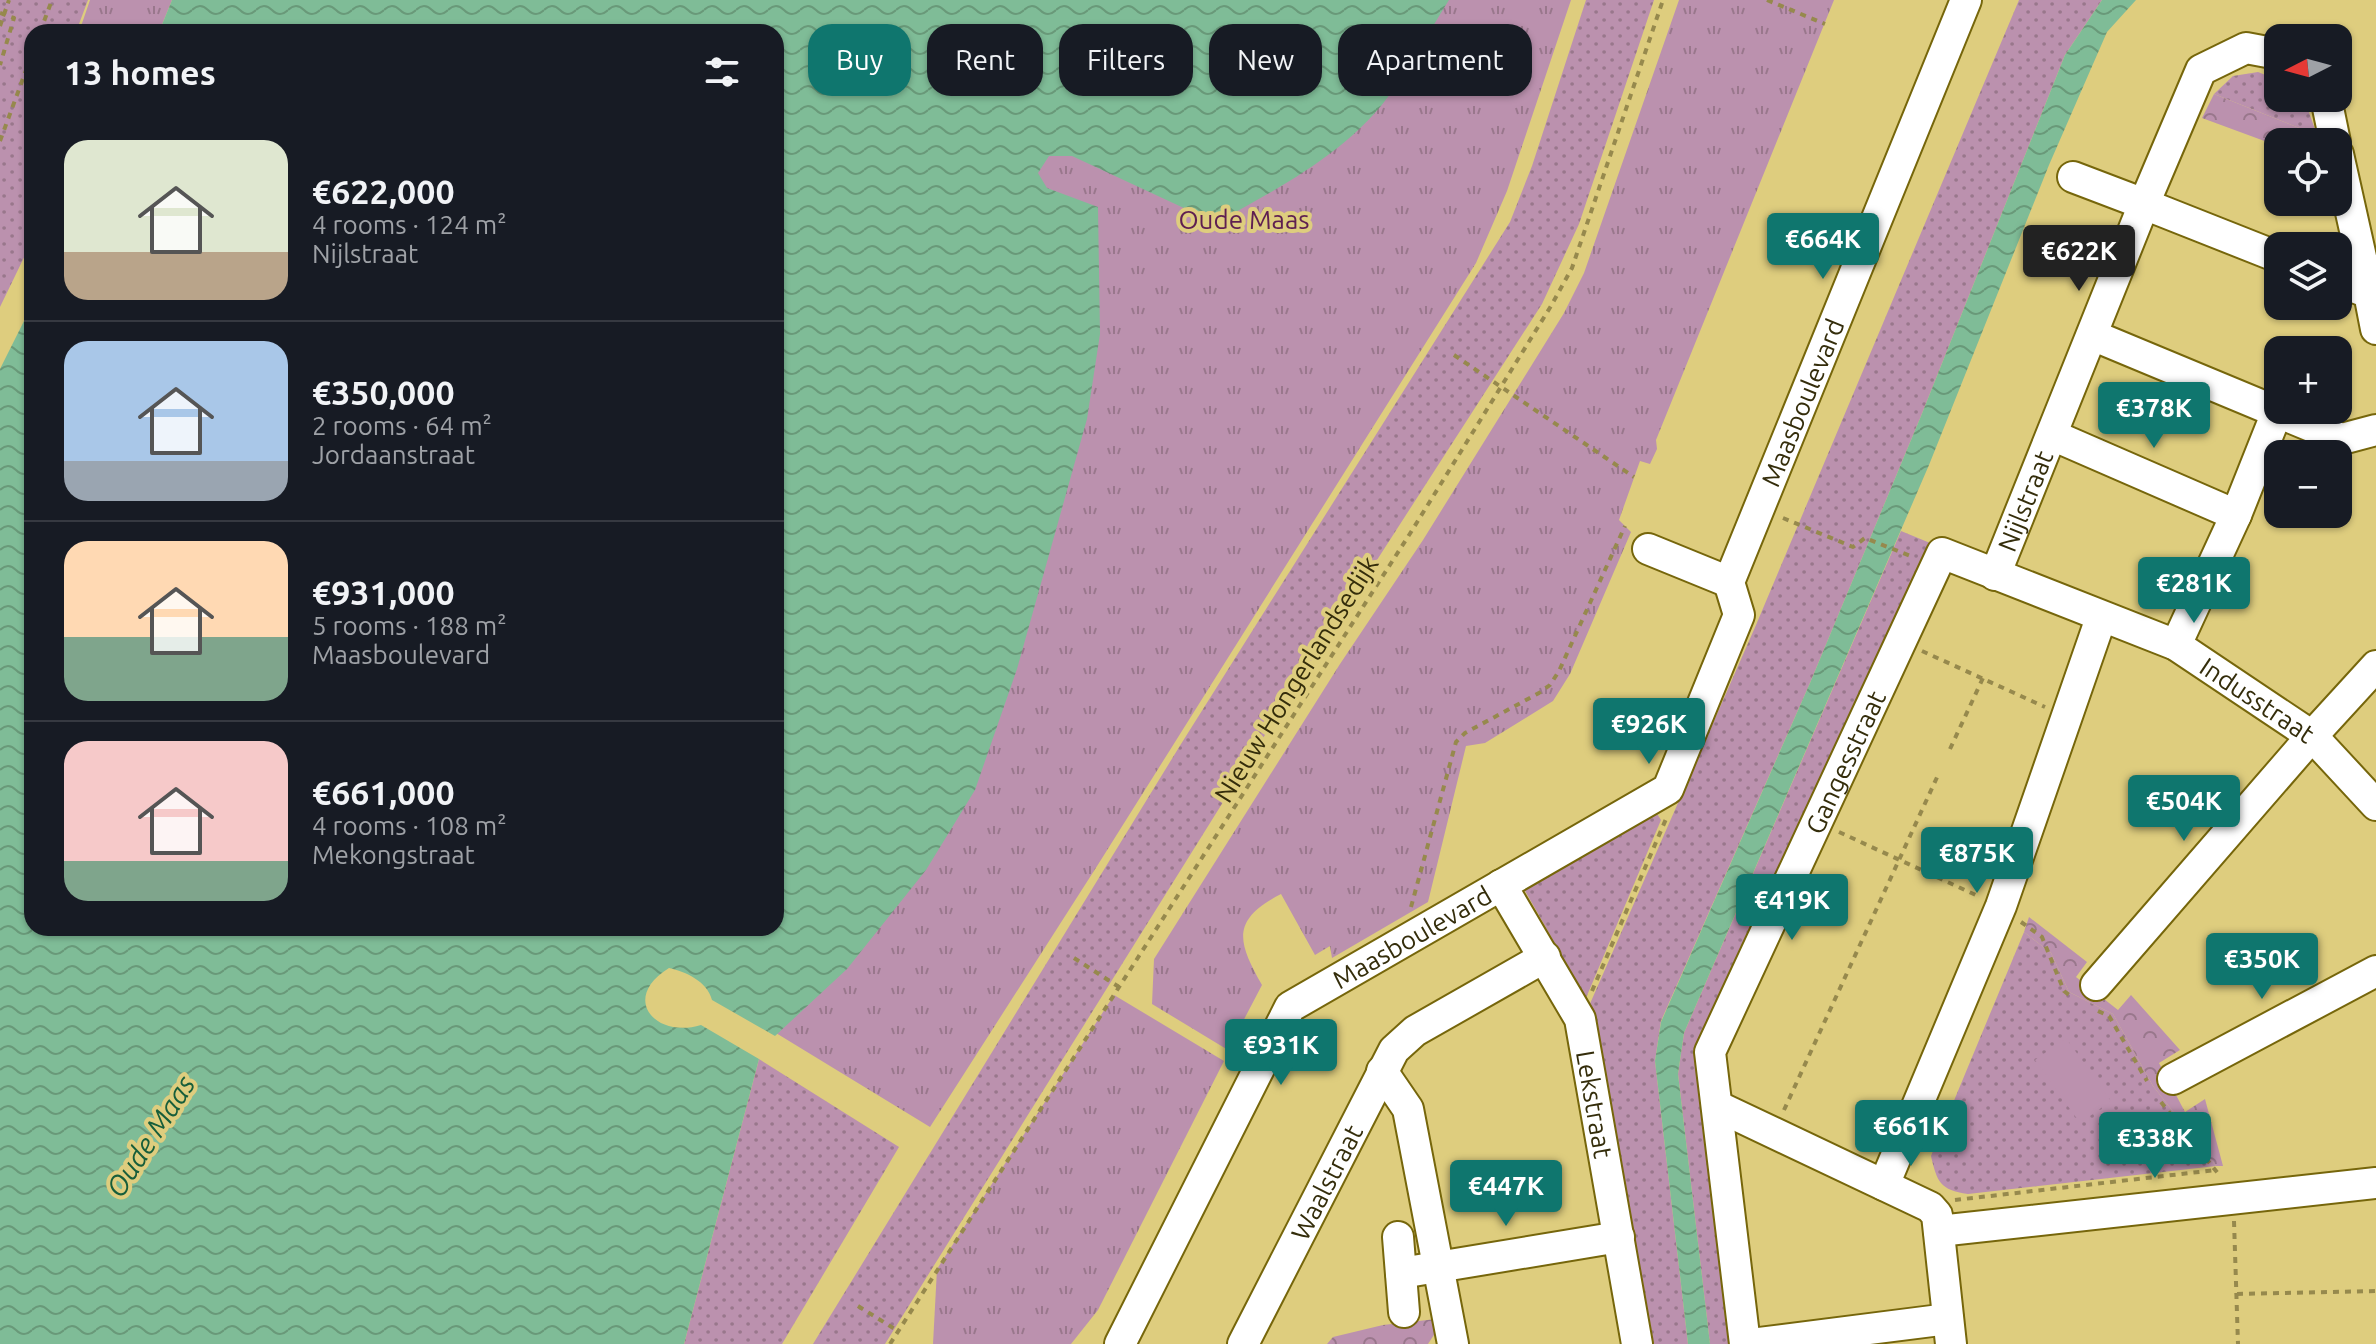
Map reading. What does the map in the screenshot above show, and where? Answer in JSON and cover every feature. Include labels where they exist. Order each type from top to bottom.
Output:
[{"type":"street","name":"Maasboulevard","points":[[1729,582],[1966,0]]},
{"type":"street","name":"Nijlstraat","points":[[1995,575],[2201,70],[2246,48],[2264,51]]},
{"type":"street","points":[[2073,177],[2264,251]]},
{"type":"street","points":[[2352,216],[2376,329]]},
{"type":"street","points":[[2352,286],[2369,293]]},
{"type":"street","points":[[2092,335],[2264,407]]},
{"type":"street","points":[[2176,645],[2236,515],[2272,424]]},
{"type":"street","points":[[2306,424],[2342,439],[2376,430]]},
{"type":"street","points":[[2052,435],[2236,515]]},
{"type":"street","points":[[1648,549],[1729,582],[1739,615],[1668,789]]},
{"type":"street","name":"Indusstraat","points":[[1942,553],[2176,645],[2312,736],[2376,805]]},
{"type":"street","name":"Gangesstraat","points":[[1748,1344],[1710,1052],[1942,553]]},
{"type":"street","points":[[1884,1185],[2001,906],[2101,618]]},
{"type":"street","points":[[2091,1000],[2312,736],[2376,666]]},
{"type":"street","name":"Maasboulevard","points":[[1120,1344],[1290,1007],[1668,789]]},
{"type":"street","name":"Lekstraat","points":[[1501,885],[1580,1019],[1637,1344]]},
{"type":"street","name":"Waalstraat","points":[[1243,1344],[1394,1050],[1415,1031],[1545,957]]},
{"type":"street","points":[[2162,1090],[2376,971]]},
{"type":"street","points":[[1382,1071],[1408,1109],[1453,1344]]},
{"type":"street","points":[[1717,1106],[1884,1185],[1934,1219],[2233,1198],[2376,1183]]},
{"type":"street","points":[[1748,1344],[1950,1332],[1934,1219]]},
{"type":"street","points":[[1398,1237],[1404,1312]]},
{"type":"street","points":[[1401,1273],[1619,1237]]},
{"type":"path","points":[[0,26],[9,0]]},
{"type":"path","points":[[43,24],[52,0]]},
{"type":"path","name":"Nieuw Hongerlandsedijk","points":[[890,1344],[1502,388],[1572,268],[1663,0]]},
{"type":"path","points":[[1767,0],[1825,24]]},
{"type":"path","points":[[0,65],[14,18],[2,14]]},
{"type":"path","points":[[0,141],[24,76]]},
{"type":"path","points":[[1454,355],[1634,477]]},
{"type":"path","points":[[1402,941],[1456,742],[1465,733],[1550,685],[1625,526]]},
{"type":"path","points":[[1806,527],[1853,547],[1865,538],[1899,552]]},
{"type":"path","points":[[1902,641],[2066,716]]},
{"type":"path","points":[[1950,749],[1983,678]]},
{"type":"path","points":[[1773,1134],[1939,773]]},
{"type":"path","points":[[1580,1019],[1671,806],[1668,789]]},
{"type":"path","points":[[1819,823],[2001,906],[2042,937],[2064,991],[2091,1000],[2109,1016],[2233,1198],[2238,1344]]},
{"type":"path","points":[[1074,958],[1119,987]]},
{"type":"path","points":[[1934,1219],[1943,1202],[2216,1170]]},
{"type":"path","points":[[2237,1294],[2376,1291]]},
{"type":"path","points":[[858,1306],[898,1331]]},
{"type":"green space","points":[[0,0],[88,0],[79,24],[24,24],[24,258],[0,307]]},
{"type":"green space","points":[[90,0],[172,0],[162,24],[82,24]]},
{"type":"green space","name":"Oude Maas","points":[[1101,0],[1571,0],[1507,191],[1476,263],[930,1127],[709,992],[707,978],[765,936],[784,936],[784,739],[1060,96],[1193,96],[1193,24],[1091,24]]},
{"type":"green space","points":[[1586,0],[1654,0],[1579,224],[1542,304],[1288,698],[885,1344],[813,1344],[1181,744],[1510,222],[1532,166]]},
{"type":"green space","points":[[1679,0],[1834,0],[1656,440],[1657,449],[1650,464],[1640,461],[1619,520],[1631,532],[1570,674],[1553,701],[1485,743],[1466,746],[1428,902],[1332,958],[1330,946],[1315,955],[1281,894],[1265,904],[1253,913],[1243,933],[1247,956],[1262,985],[1228,1050],[1152,1004],[1154,959],[1340,664],[1423,540],[1564,313],[1584,273]]},
{"type":"green space","points":[[2019,0],[2102,0],[2065,55],[1810,683],[1661,1021],[1655,1061],[1688,1344],[1654,1344],[1589,1006],[1756,625]]},
{"type":"green space","points":[[2258,72],[2264,74],[2264,112],[2309,112],[2315,128],[2299,128],[2214,94],[2233,76]]},
{"type":"green space","points":[[2214,94],[2299,128],[2264,128],[2264,141],[2202,118]]},
{"type":"green space","points":[[1901,531],[1935,545],[1703,1044],[1740,1344],[1710,1344],[1678,1074],[1684,1033]]},
{"type":"green space","points":[[1656,812],[1661,820],[1586,998],[1524,889]]},
{"type":"green space","points":[[2029,917],[2087,962],[2076,977],[2118,1010],[2131,995],[2180,1050],[2159,1063],[2185,1112],[2205,1099],[2223,1166],[2216,1166],[2153,1086],[2113,1014],[2069,992],[2051,953],[2024,932]]},
{"type":"green space","points":[[2024,932],[2051,953],[2069,992],[2113,1014],[2153,1086],[2216,1166],[1968,1194],[1951,1190],[1941,1183],[1931,1156]]},
{"type":"green space","points":[[1114,995],[1224,1061],[1098,1310],[1071,1344],[933,1344],[937,1269]]},
{"type":"green space","points":[[2066,1038],[2111,1101],[2080,1123],[2035,1060]]},
{"type":"green space","points":[[759,1059],[899,1147],[782,1344],[684,1344]]},
{"type":"green space","points":[[1445,1318],[1428,1344],[1327,1344],[1333,1337],[1383,1325]]},
{"type":"water","points":[[172,0],[1449,0],[1435,24],[1338,24],[1338,96],[1388,96],[1376,112],[1335,150],[1216,223],[1072,156],[1049,156],[1038,173],[1047,188],[1098,207],[1100,334],[1087,419],[1017,669],[975,790],[926,870],[847,969],[775,1036],[712,1000],[701,983],[682,972],[669,968],[654,980],[647,992],[645,1003],[649,1013],[658,1021],[684,1028],[701,1025],[759,1059],[684,1344],[0,1344],[0,369],[24,321],[24,936],[784,936],[784,24],[162,24]]},
{"type":"water","points":[[2102,0],[2136,0],[2107,32],[2049,165],[1929,465],[1684,1033],[1678,1074],[1710,1344],[1688,1344],[1655,1061],[1661,1022],[1810,683],[2065,55]]}]
